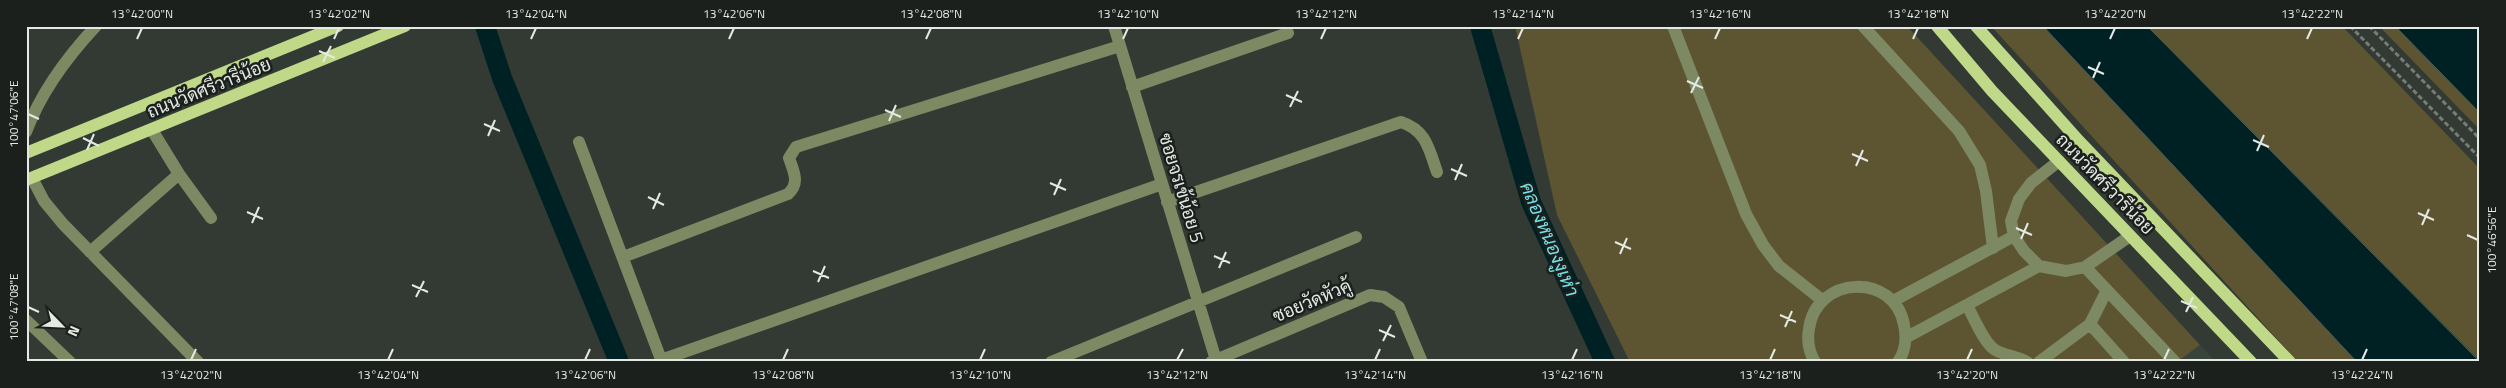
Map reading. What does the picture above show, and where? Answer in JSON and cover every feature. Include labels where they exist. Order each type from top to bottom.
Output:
[{"type":"main road","name":"ถนนวัดศรีวารีน้อย","points":[[26,153],[338,26]]},
{"type":"main road","name":"ถนนวัดศรีวารีน้อย","points":[[29,179],[405,26]]},
{"type":"main road","name":"ถนนวัดศรีวารีน้อย","points":[[1937,26],[1992,91],[2251,362]]},
{"type":"main road","name":"ถนนวัดศรีวารีน้อย","points":[[1976,26],[2079,141],[2290,362]]},
{"type":"street","points":[[26,132],[34,112],[52,82],[76,47],[96,26]]},
{"type":"street","name":"ซอยจรเข้น้อย 5","points":[[1114,26],[1198,302],[1213,361]]},
{"type":"street","points":[[1673,26],[1746,214],[1763,245],[1779,266],[1822,300]]},
{"type":"street","points":[[1863,26],[1959,131],[1980,165],[1986,191],[1993,248]]},
{"type":"street","points":[[1132,87],[1288,33]]},
{"type":"street","points":[[623,257],[788,194],[794,188],[796,180],[789,158],[796,146],[1120,46]]},
{"type":"street","points":[[1167,202],[1401,122],[1413,126],[1422,134],[1437,172]]},
{"type":"street","points":[[152,130],[179,174],[211,218]]},
{"type":"street","points":[[579,142],[662,361],[1162,184]]},
{"type":"street","points":[[2039,266],[2014,236],[2011,220],[2019,199],[2031,183],[2058,161]]},
{"type":"street","points":[[90,252],[179,174]]},
{"type":"street","points":[[29,179],[44,201],[90,252],[198,362]]},
{"type":"street","points":[[1893,301],[2014,236]]},
{"type":"street","points":[[1906,337],[2039,266],[2066,271],[2085,267],[2130,236]]},
{"type":"street","points":[[1051,362],[1356,237]]},
{"type":"street","points":[[2085,267],[2175,362]]},
{"type":"street","points":[[1815,362],[1807,340],[1810,318],[1822,300],[1838,289],[1858,286],[1877,290],[1893,301],[1903,318],[1906,337],[1898,362]]},
{"type":"street","points":[[2039,362],[2090,324],[2107,290]]},
{"type":"street","name":"ซอยวัดหัวคู้","points":[[1213,361],[1370,295],[1384,297],[1399,308],[1422,362]]},
{"type":"street","points":[[1967,305],[1989,346],[1996,351],[2017,356],[2027,362]]},
{"type":"street","points":[[26,320],[70,362]]},
{"type":"street","points":[[2090,324],[2124,362]]},
{"type":"path","points":[[2350,26],[2480,158]]},
{"type":"path","points":[[2370,26],[2480,139]]},
{"type":"shaded area","points":[[1515,26],[1907,26],[2200,345],[2177,362],[1630,362],[1557,215]]},
{"type":"shaded area","points":[[1991,26],[2043,26],[2357,362],[2298,362]]},
{"type":"shaded area","points":[[2147,26],[2342,26],[2480,169],[2480,361]]},
{"type":"shaded area","points":[[2379,26],[2395,26],[2480,113],[2480,130]]},
{"type":"shaded area","points":[[2200,345],[2216,362],[2177,362]]},
{"type":"water","points":[[2043,26],[2147,26],[2480,362],[2357,362]]},
{"type":"water","points":[[2395,26],[2480,26],[2480,113]]},
{"type":"waterway","points":[[485,26],[502,78],[619,362]]},
{"type":"waterway","name":"คลองหนองงูเห่า","points":[[1480,26],[1531,202],[1605,362]]}]
